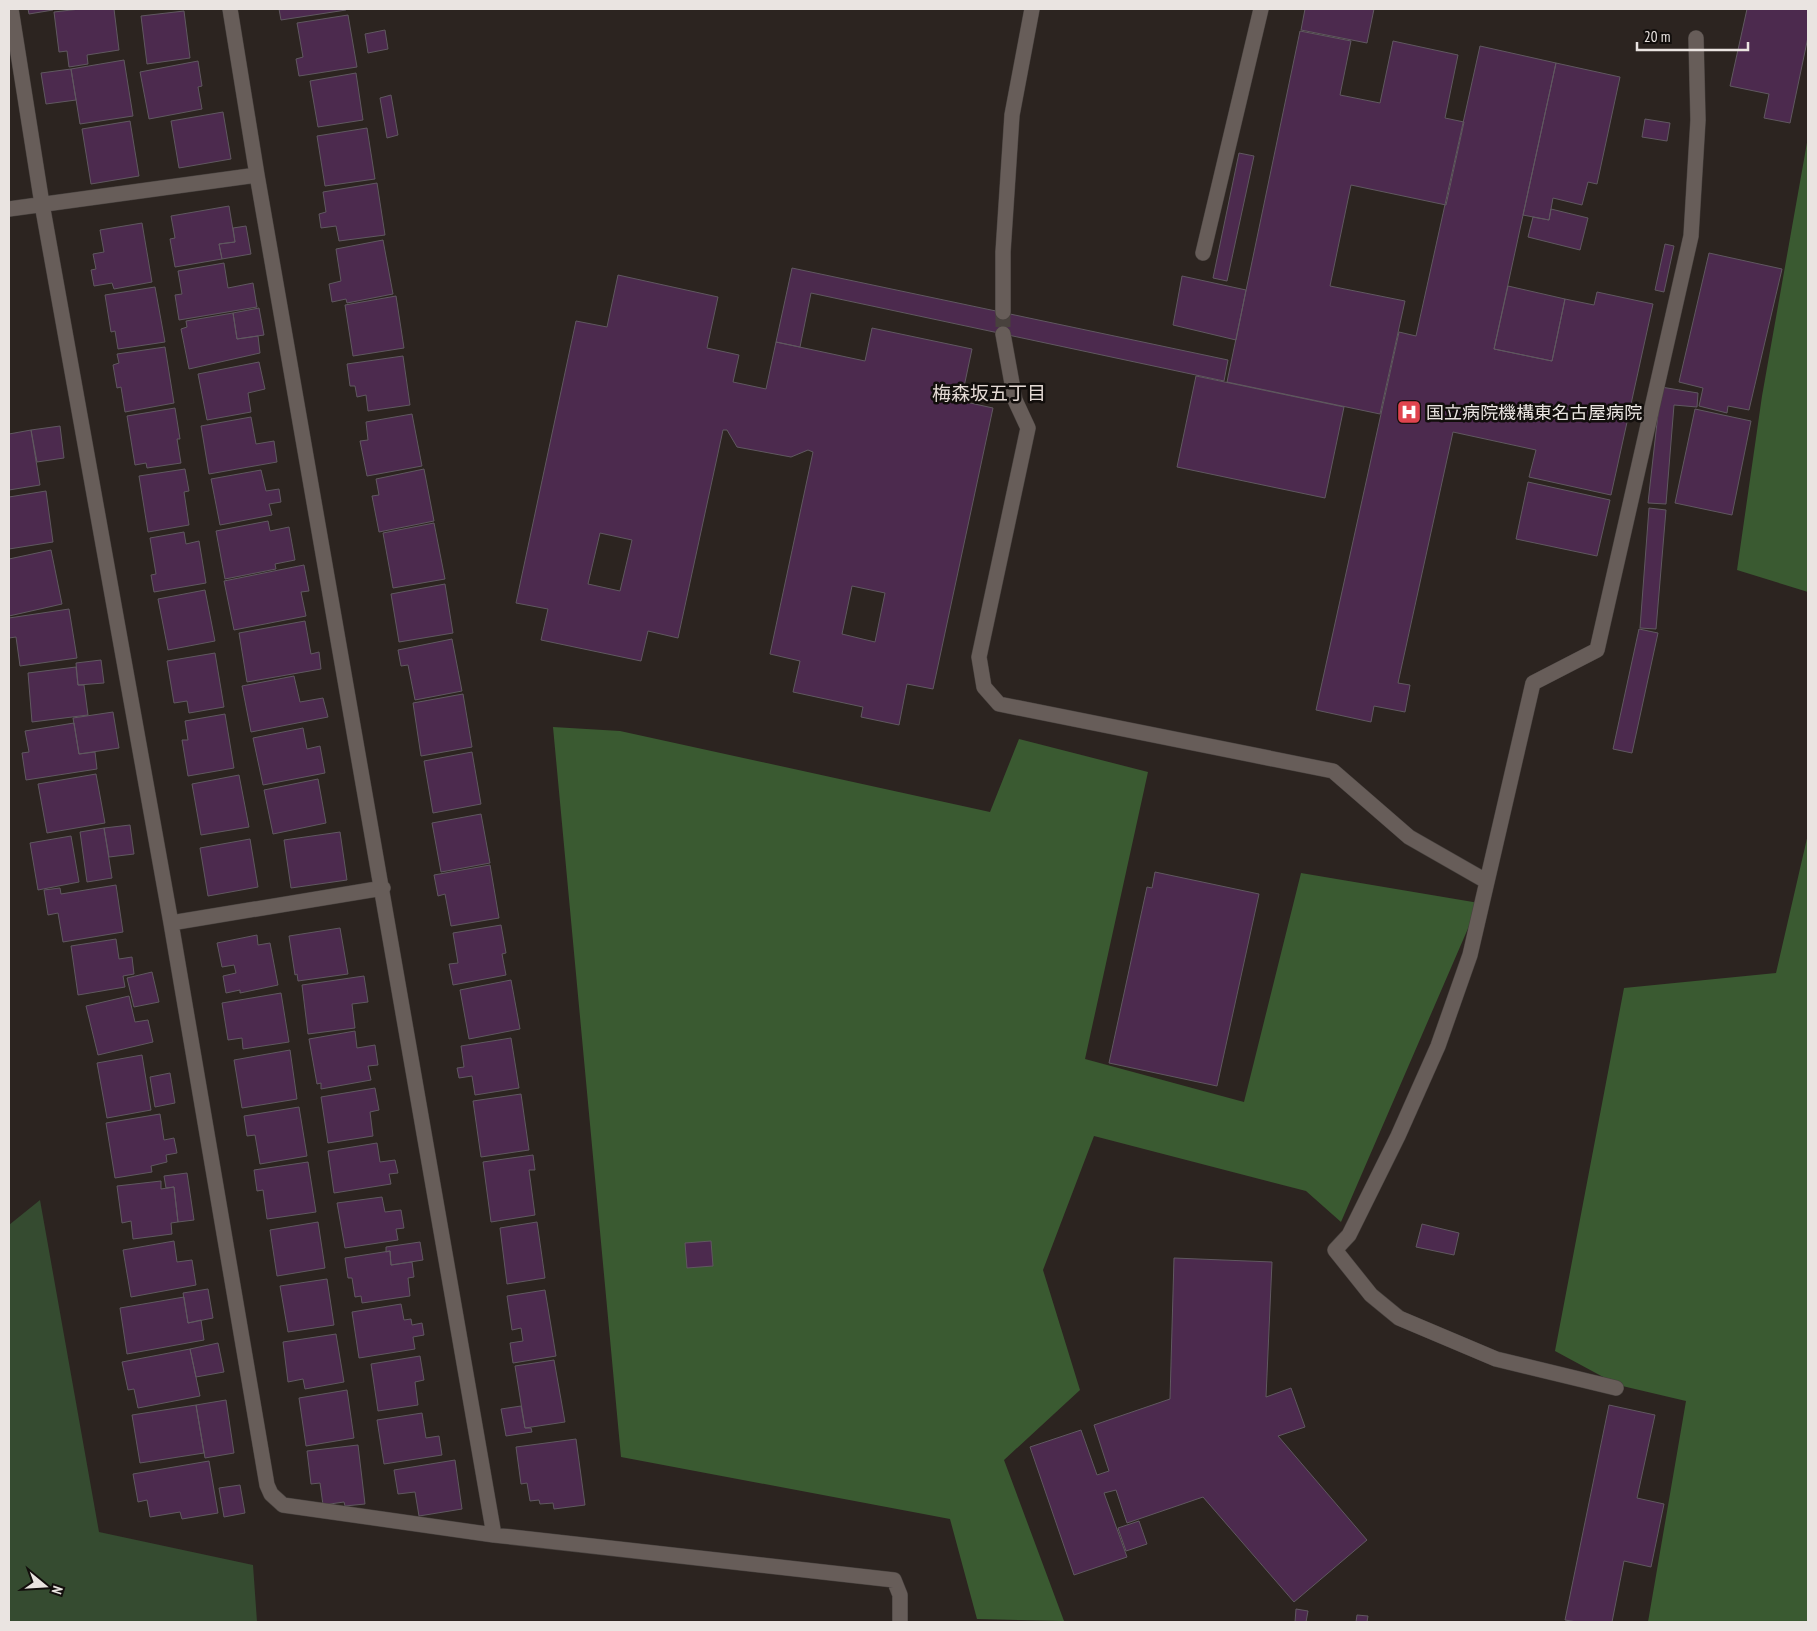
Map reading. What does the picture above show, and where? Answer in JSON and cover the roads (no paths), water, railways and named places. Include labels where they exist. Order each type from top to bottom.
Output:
[{"type":"street","points":[[12,9],[42,204],[171,923],[264,1465],[271,1494],[282,1505],[494,1535],[894,1580],[900,1594],[900,1622]]},
{"type":"street","points":[[230,9],[257,175],[383,888],[494,1535]]},
{"type":"street","points":[[1003,312],[1003,252],[1012,115],[1032,9]]},
{"type":"street","points":[[1203,253],[1261,9]]},
{"type":"street","points":[[1616,1388],[1496,1359],[1399,1318],[1371,1295],[1335,1250],[1349,1235],[1398,1136],[1438,1046],[1470,955],[1533,683],[1597,650],[1691,236],[1698,120],[1696,38]]},
{"type":"street","points":[[9,209],[257,175]]},
{"type":"street","points":[[1003,334],[1015,400],[1028,428],[979,657],[984,687],[989,693],[999,704],[1332,771],[1409,837],[1486,881]]},
{"type":"street","points":[[171,923],[383,888]]},
{"type":"tunnel","points":[[1003,312],[1003,334]]},
{"type":"place","name":"国立病院機構東名古屋病院","points":[[1409,412]]},
{"type":"district","name":"梅森坂五丁目","points":[[989,393]]}]
